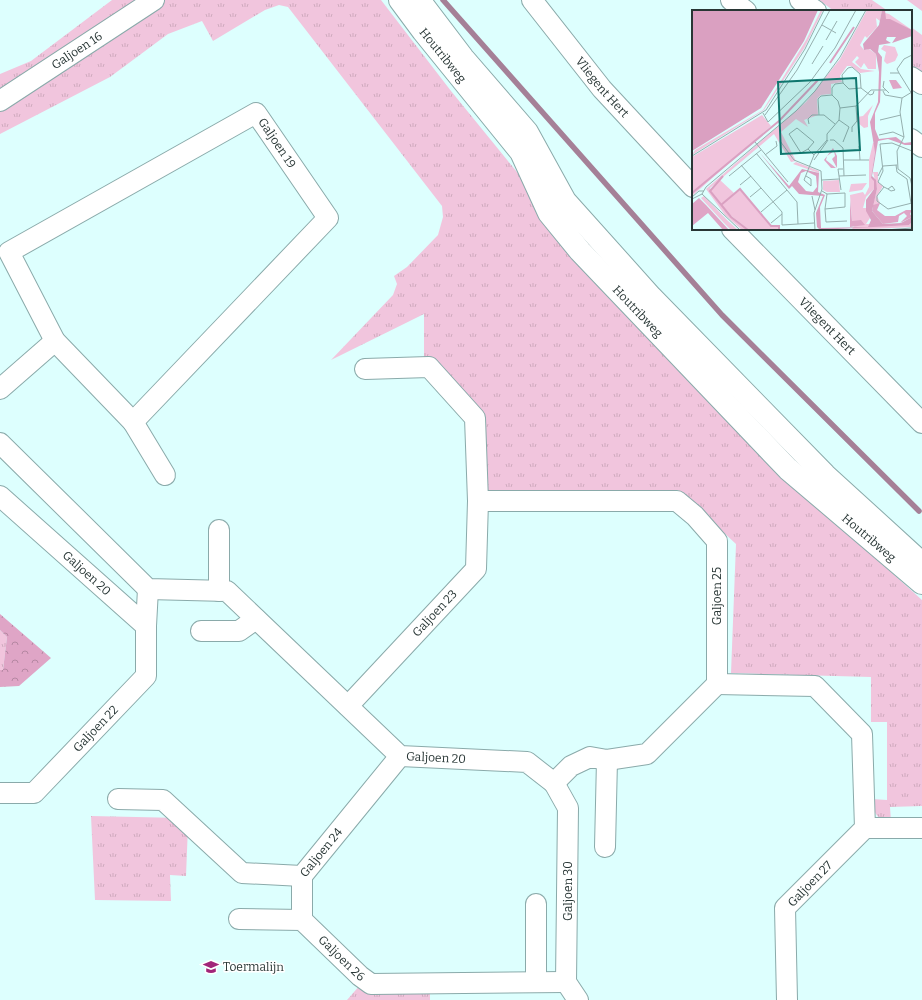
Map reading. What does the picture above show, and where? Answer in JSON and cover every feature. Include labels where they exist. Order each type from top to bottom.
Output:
[{"type":"main road","name":"Houtribweg","points":[[400,0],[423,31],[521,152],[549,213],[580,251],[788,469],[922,583]]},
{"type":"main road","name":"Houtribweg","points":[[419,0],[463,58],[527,132],[565,201],[651,297],[825,475],[922,564]]},
{"type":"street","name":"Galjoen 16","points":[[0,101],[154,0]]},
{"type":"street","name":"Vliegent Hert","points":[[532,0],[602,89],[692,186]]},
{"type":"street","points":[[731,0],[745,10]]},
{"type":"street","points":[[800,0],[815,10]]},
{"type":"street","points":[[912,78],[922,84]]},
{"type":"street","name":"Galjoen 19","points":[[133,422],[328,218],[256,113],[9,252],[55,341],[133,422],[165,475]]},
{"type":"street","points":[[912,140],[922,147]]},
{"type":"street","name":"Vliegent Hert","points":[[733,230],[922,423]]},
{"type":"street","points":[[0,390],[55,341]]},
{"type":"street","name":"Galjoen 23","points":[[348,706],[476,569],[478,501],[476,418],[429,367],[365,369]]},
{"type":"street","points":[[0,443],[148,589],[146,626]]},
{"type":"street","name":"Galjoen 20","points":[[0,496],[146,626]]},
{"type":"street","name":"Galjoen 25","points":[[478,501],[677,501],[695,516],[717,541],[717,684]]},
{"type":"street","points":[[219,530],[219,591]]},
{"type":"street","name":"Galjoen 20","points":[[148,589],[227,591],[400,756],[527,762],[554,783]]},
{"type":"street","points":[[201,631],[239,631],[256,619]]},
{"type":"street","name":"Galjoen 22","points":[[0,792],[34,793],[146,676],[146,626]]},
{"type":"street","points":[[554,783],[571,766],[590,757],[607,760],[647,754],[717,684],[815,686],[862,734],[865,828],[922,828]]},
{"type":"street","name":"Galjoen 24","points":[[118,799],[163,800],[242,873],[302,876],[400,756]]},
{"type":"street","points":[[606,847],[607,760]]},
{"type":"street","name":"Galjoen 30","points":[[554,783],[568,808],[566,982]]},
{"type":"street","name":"Galjoen 27","points":[[787,1000],[785,908],[865,828]]},
{"type":"street","points":[[238,919],[302,920],[302,876]]},
{"type":"street","points":[[536,904],[536,982]]},
{"type":"street","name":"Galjoen 26","points":[[302,920],[360,976],[371,984],[435,991],[536,982],[566,982]]},
{"type":"street","points":[[566,982],[578,1000]]},
{"type":"green space","points":[[112,0],[381,0],[451,91],[657,344],[770,463],[922,600],[922,806],[890,807],[891,821],[882,820],[879,818],[873,808],[872,799],[887,800],[887,722],[871,722],[871,677],[731,673],[736,544],[678,490],[482,495],[483,417],[424,362],[424,314],[331,360],[393,295],[397,284],[394,276],[407,267],[438,235],[443,217],[442,206],[288,7],[279,5],[265,10],[213,41],[202,21],[168,34],[110,77],[0,134],[0,74],[31,61]]},
{"type":"green space","points":[[819,0],[872,0],[887,10],[833,10]]},
{"type":"green space","points":[[907,0],[922,0],[922,11]]},
{"type":"green space","points":[[912,28],[922,35],[922,73],[912,66]]},
{"type":"green space","points":[[0,614],[51,658],[19,686],[0,687],[0,670],[3,670],[7,637],[0,630]]},
{"type":"green space","points":[[0,630],[7,637],[3,670],[0,670]]},
{"type":"green space","points":[[91,816],[181,818],[188,826],[186,876],[170,875],[171,901],[95,900]]},
{"type":"green space","points":[[361,984],[430,989],[430,1000],[347,1000]]},
{"type":"waterway","points":[[443,0],[722,315],[919,511]]},
{"type":"place","name":"Toermalijn","points":[[211,967]]}]
